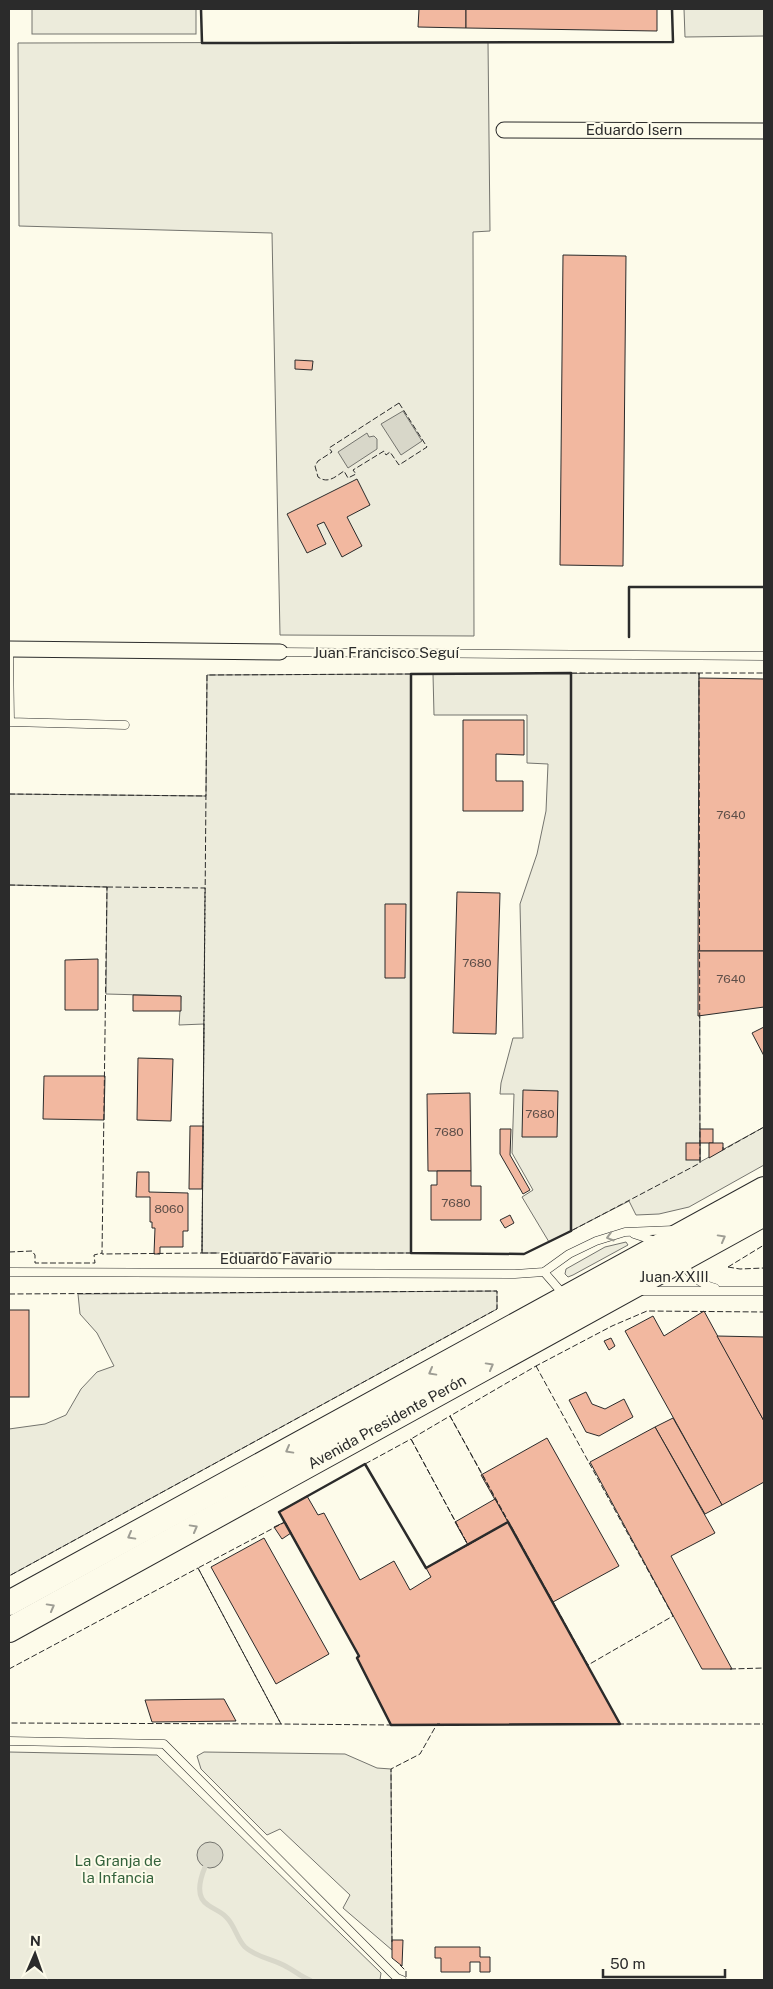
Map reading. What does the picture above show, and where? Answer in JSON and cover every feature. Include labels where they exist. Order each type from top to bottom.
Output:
[{"type":"main road","name":"Avenida Presidente Perón","points":[[9,1603],[574,1306],[624,1291],[672,1252],[693,1230],[764,1189]]},
{"type":"main road","name":"Avenida Presidente Perón","points":[[9,1630],[574,1306],[672,1252],[764,1214]]},
{"type":"street","name":"Eduardo Isern","points":[[504,130],[764,131]]},
{"type":"street","name":"Juan Francisco Seguí","points":[[9,645],[280,652]]},
{"type":"lane","points":[[9,645],[10,722],[125,725]]},
{"type":"lane","name":"Juan Francisco Seguí","points":[[280,652],[764,656]]},
{"type":"lane","points":[[574,1306],[544,1272],[569,1254],[596,1241],[626,1232],[693,1230]]},
{"type":"lane","name":"Juan XXIII","points":[[626,1232],[648,1238],[672,1252],[691,1275],[706,1286],[724,1291]]},
{"type":"lane","name":"Eduardo Favario","points":[[9,1272],[515,1274],[544,1272]]},
{"type":"lane","name":"Juan XXIII","points":[[624,1291],[764,1291]]},
{"type":"lane","points":[[9,1741],[164,1744],[397,1978],[402,1980]]},
{"type":"green space","points":[[32,9],[196,9],[196,34],[32,34]]},
{"type":"green space","points":[[684,9],[764,9],[764,36],[685,37]]},
{"type":"green space","points":[[488,42],[490,231],[473,232],[474,636],[280,635],[272,233],[19,226],[18,43]]},
{"type":"green space","points":[[699,673],[700,1162],[764,1127],[764,1165],[689,1207],[659,1214],[636,1215],[629,1201],[549,1242],[522,1197],[533,1190],[512,1153],[514,1094],[500,1094],[501,1083],[513,1038],[523,1038],[520,904],[537,854],[546,811],[548,764],[527,763],[527,715],[434,715],[433,674]]},
{"type":"green space","points":[[411,674],[411,1253],[202,1253],[204,1024],[179,1025],[181,996],[106,994],[107,887],[9,885],[9,794],[206,796],[207,675]]},
{"type":"green space","points":[[626,1242],[628,1245],[573,1275],[568,1277],[565,1274],[566,1269],[605,1247]]},
{"type":"green space","points":[[497,1291],[497,1309],[9,1576],[9,1429],[45,1424],[66,1415],[81,1389],[97,1372],[114,1366],[97,1333],[80,1314],[78,1294]]},
{"type":"green space","name":"La Granja de la Infancia","points":[[9,1752],[157,1755],[381,1973],[380,1980],[9,1980]]},
{"type":"green space","points":[[204,1752],[345,1754],[377,1768],[391,1769],[392,1950],[343,1908],[350,1895],[280,1829],[267,1835],[201,1769],[197,1756]]},
{"type":"shaded area","points":[[403,411],[422,441],[401,455],[381,424]]},
{"type":"shaded area","points":[[367,433],[369,437],[374,436],[377,439],[377,449],[348,468],[338,452]]},
{"type":"shaded area","points":[[210,1842],[219,1846],[223,1855],[219,1864],[210,1868],[201,1864],[197,1855],[201,1846]]},
{"type":"building","points":[[419,9],[466,9],[466,28],[418,27]]},
{"type":"building","points":[[466,9],[657,9],[657,31],[466,28]]},
{"type":"building","points":[[563,255],[626,256],[623,566],[560,565]]},
{"type":"building","points":[[295,360],[313,361],[312,370],[295,369]]},
{"type":"building","points":[[357,479],[370,505],[347,517],[362,546],[342,557],[324,522],[317,525],[326,544],[307,553],[287,514]]},
{"type":"building","points":[[699,678],[764,679],[764,951],[698,951]]},
{"type":"building","points":[[463,720],[524,720],[524,755],[496,754],[496,781],[523,781],[523,811],[463,811]]},
{"type":"building","points":[[457,892],[500,893],[496,1034],[453,1033]]},
{"type":"building","points":[[385,904],[406,904],[405,978],[385,978]]},
{"type":"building","points":[[698,951],[764,951],[764,1007],[698,1016]]},
{"type":"building","points":[[98,959],[98,1010],[65,1010],[65,960]]},
{"type":"building","points":[[133,995],[181,996],[181,1011],[133,1011]]},
{"type":"building","points":[[764,1027],[764,1056],[752,1033]]},
{"type":"building","points":[[138,1058],[173,1059],[171,1121],[137,1120]]},
{"type":"building","points":[[44,1076],[105,1076],[104,1120],[43,1119]]},
{"type":"building","points":[[523,1090],[558,1091],[557,1137],[522,1137]]},
{"type":"building","points":[[470,1093],[471,1171],[428,1171],[427,1094]]},
{"type":"building","points":[[190,1126],[203,1126],[202,1189],[189,1189]]},
{"type":"building","points":[[500,1129],[511,1129],[510,1155],[530,1190],[523,1194],[500,1154]]},
{"type":"building","points":[[700,1129],[713,1129],[713,1143],[700,1143]]},
{"type":"building","points":[[686,1143],[700,1143],[700,1160],[686,1160]]},
{"type":"building","points":[[709,1143],[723,1143],[723,1150],[709,1158]]},
{"type":"building","points":[[437,1171],[471,1171],[471,1186],[481,1186],[481,1220],[431,1220],[431,1185],[437,1185]]},
{"type":"building","points":[[137,1172],[149,1172],[149,1192],[188,1193],[188,1231],[183,1231],[183,1247],[160,1247],[160,1254],[154,1254],[155,1228],[152,1228],[152,1222],[150,1222],[150,1197],[136,1197]]},
{"type":"building","points":[[510,1215],[514,1223],[505,1228],[500,1220]]},
{"type":"building","points":[[9,1310],[29,1310],[29,1397],[9,1397]]},
{"type":"building","points":[[704,1311],[764,1421],[764,1482],[722,1505],[625,1331],[653,1316],[664,1336]]},
{"type":"building","points":[[717,1336],[764,1337],[764,1421]]},
{"type":"building","points":[[611,1338],[615,1346],[609,1350],[604,1341]]},
{"type":"building","points":[[586,1392],[592,1404],[605,1409],[624,1399],[633,1417],[599,1436],[586,1432],[569,1400]]},
{"type":"building","points":[[673,1418],[722,1505],[705,1514],[655,1427]]},
{"type":"building","points":[[655,1427],[715,1533],[671,1556],[732,1669],[702,1669],[590,1462]]},
{"type":"building","points":[[547,1438],[619,1566],[553,1602],[481,1475]]},
{"type":"building","points":[[307,1496],[318,1515],[324,1513],[360,1580],[394,1561],[410,1590],[431,1577],[426,1568],[508,1522],[620,1724],[391,1725],[357,1658],[359,1656],[279,1512]]},
{"type":"building","points":[[495,1499],[508,1522],[468,1545],[455,1522]]},
{"type":"building","points":[[285,1522],[291,1533],[282,1539],[274,1527]]},
{"type":"building","points":[[264,1538],[329,1654],[276,1684],[211,1567]]},
{"type":"building","points":[[224,1699],[236,1721],[152,1722],[145,1700]]},
{"type":"building","points":[[392,1940],[403,1940],[402,1966],[392,1958]]},
{"type":"building","points":[[435,1947],[480,1947],[480,1957],[490,1957],[490,1972],[480,1972],[480,1962],[470,1962],[470,1972],[441,1972],[441,1958],[435,1958]]},
{"type":"waterway","points":[[205,1867],[200,1882],[201,1897],[204,1902],[227,1918],[245,1947],[255,1954],[282,1964],[310,1980]]},
{"type":"fence","points":[[399,403],[427,447],[399,465],[390,452],[386,455],[384,451],[353,470],[356,474],[348,478],[344,471],[328,480],[318,477],[315,466],[318,461],[332,452],[329,448],[399,403]]},
{"type":"fence","points":[[571,673],[699,673],[700,1160],[700,1163],[571,1231],[571,673]]},
{"type":"fence","points":[[699,675],[699,673],[764,673]]},
{"type":"fence","points":[[411,674],[411,1253],[202,1253],[207,675],[411,674]]},
{"type":"fence","points":[[9,794],[206,796]]},
{"type":"fence","points":[[9,885],[107,887],[107,889]]},
{"type":"fence","points":[[107,887],[205,888],[202,1253],[102,1254],[107,887]]},
{"type":"fence","points":[[723,1147],[723,1150],[764,1127]]},
{"type":"fence","points":[[728,1267],[764,1245]]},
{"type":"fence","points":[[9,1252],[32,1251],[35,1255],[35,1263],[95,1263],[94,1255],[102,1253]]},
{"type":"fence","points":[[728,1267],[740,1269],[764,1268]]},
{"type":"fence","points":[[9,1294],[497,1291],[497,1309],[9,1576]]},
{"type":"fence","points":[[537,1367],[612,1326],[647,1311],[764,1312]]},
{"type":"fence","points":[[536,1366],[673,1616],[588,1665],[450,1416],[536,1366]]},
{"type":"fence","points":[[450,1416],[508,1522],[468,1545],[411,1439],[450,1416]]},
{"type":"fence","points":[[411,1439],[468,1545],[426,1568],[365,1464],[411,1439]]},
{"type":"fence","points":[[285,1522],[359,1656],[357,1658],[391,1725],[281,1724],[198,1568],[285,1522]]},
{"type":"fence","points":[[9,1669],[198,1568],[281,1724],[9,1723]]},
{"type":"fence","points":[[730,1669],[764,1668]]},
{"type":"fence","points":[[392,1942],[391,1769],[420,1754],[437,1724],[440,1724]]},
{"type":"fence","points":[[618,1724],[764,1724]]},
{"type":"fence","points":[[400,1965],[406,1971],[406,1980]]},
{"type":"wall","points":[[201,9],[202,43],[673,42],[672,9]]},
{"type":"wall","points":[[629,637],[629,587],[764,587]]},
{"type":"wall","points":[[571,673],[571,1231],[524,1254],[411,1253],[411,674],[571,673]]},
{"type":"wall","points":[[365,1464],[426,1568],[508,1522],[620,1724],[391,1725],[357,1658],[359,1656],[279,1512],[365,1464]]}]
